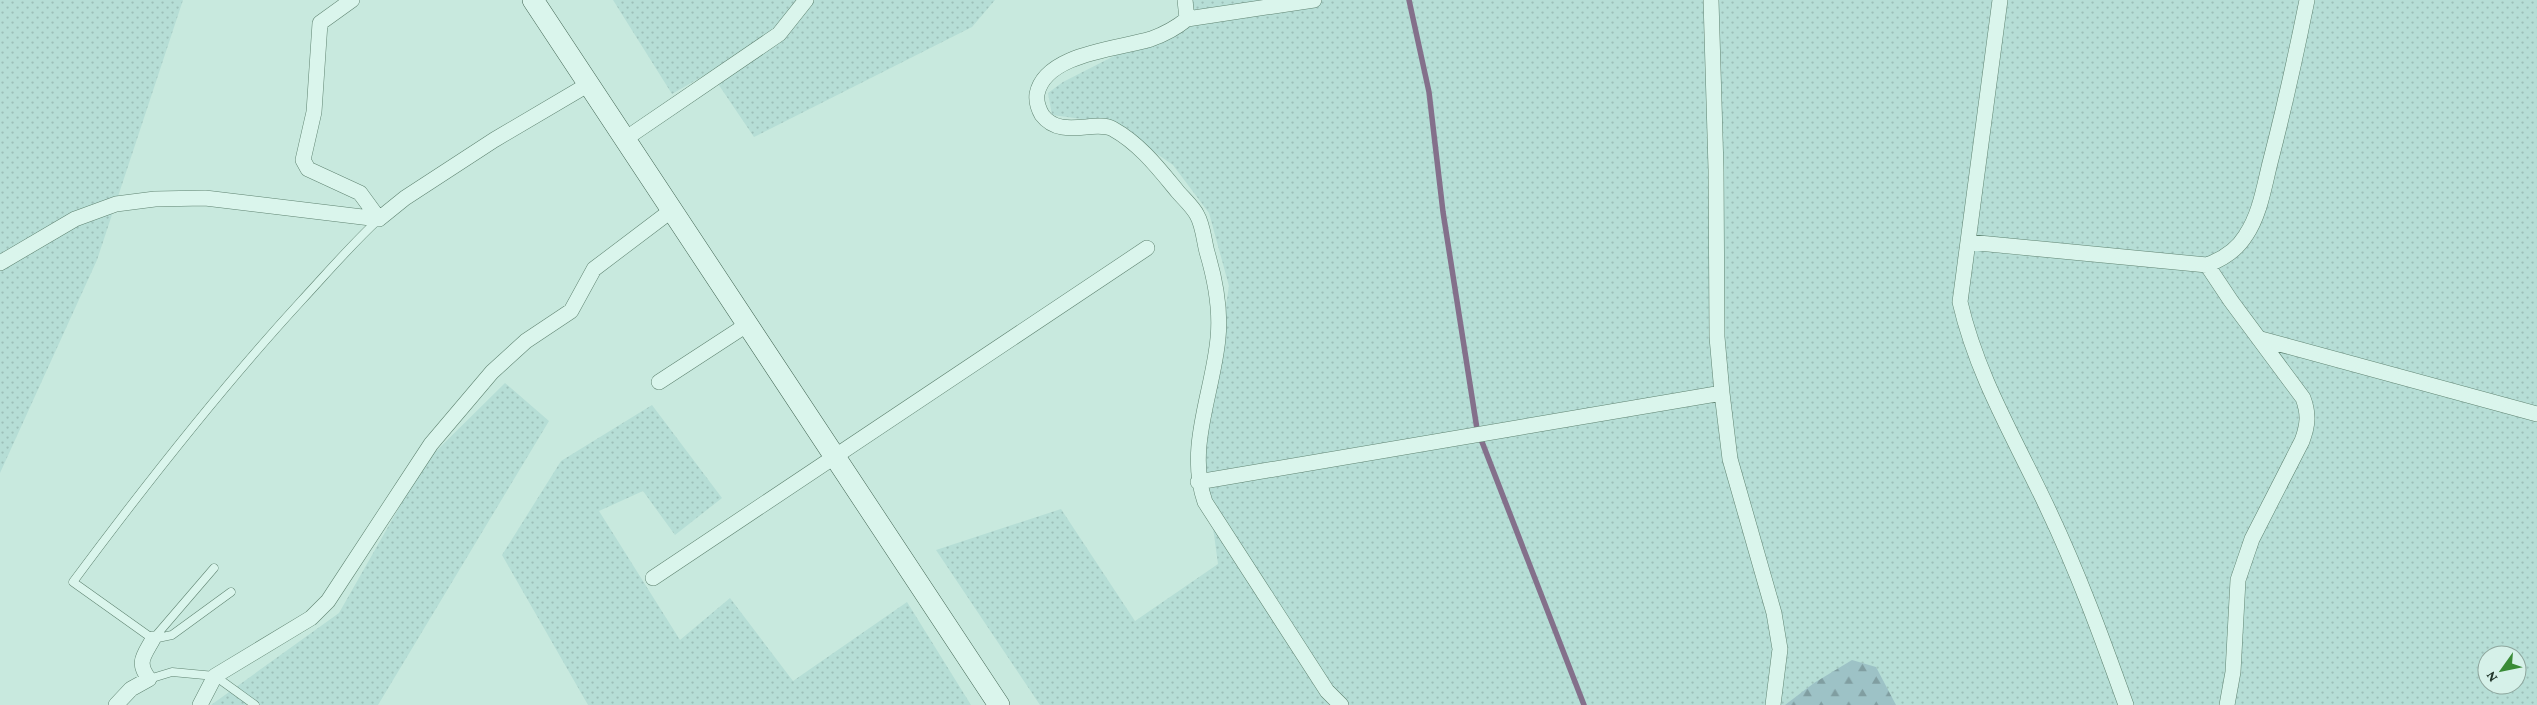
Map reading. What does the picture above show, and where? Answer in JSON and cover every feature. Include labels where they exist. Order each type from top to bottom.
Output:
[{"type":"street","points":[[352,0],[320,23],[314,112],[303,160],[308,169],[360,193],[379,219]]},
{"type":"street","points":[[533,0],[999,705]]},
{"type":"street","points":[[625,139],[779,34],[806,0]]},
{"type":"street","points":[[1185,0],[1187,20]]},
{"type":"street","points":[[1314,0],[1187,20],[1173,31],[1149,40],[1111,48],[1072,60],[1050,72],[1042,82],[1037,94],[1037,108],[1047,121],[1062,127],[1112,128],[1145,152],[1198,216],[1216,282],[1218,337],[1197,456],[1198,482],[1210,510],[1327,691],[1342,705]]},
{"type":"street","points":[[1711,0],[1716,169],[1717,337],[1722,394],[1730,459],[1774,612],[1780,649],[1773,705]]},
{"type":"street","points":[[2000,0],[1960,302],[1968,335],[1988,388],[2047,507],[2088,598],[2126,705]]},
{"type":"street","points":[[1968,242],[2207,265],[2222,259],[2246,235],[2258,211],[2291,83],[2307,0]]},
{"type":"street","points":[[0,262],[75,219],[116,204],[155,199],[205,198],[379,219],[405,198],[494,140],[589,84]]},
{"type":"street","points":[[200,705],[215,676],[311,618],[328,601],[431,444],[492,372],[526,341],[571,311],[594,269],[672,210]]},
{"type":"street","points":[[653,578],[1147,248]]},
{"type":"street","points":[[2207,265],[2231,301],[2303,398],[2307,410],[2308,425],[2302,441],[2252,539],[2238,580],[2234,672],[2227,705]]},
{"type":"street","points":[[660,382],[748,324]]},
{"type":"street","points":[[2261,339],[2537,414]]},
{"type":"street","points":[[1198,482],[1722,394]]},
{"type":"street","points":[[116,705],[131,688],[149,679],[142,669],[142,659],[153,639]]},
{"type":"lane","points":[[153,639],[73,582],[123,514],[219,395],[273,332],[379,219]]},
{"type":"lane","points":[[153,639],[214,568]]},
{"type":"lane","points":[[153,639],[172,634],[231,592]]},
{"type":"lane","points":[[149,679],[172,672],[215,676],[255,705]]},
{"type":"shaded area","points":[[0,0],[183,0],[97,260],[0,473]]},
{"type":"shaded area","points":[[613,0],[995,0],[972,27],[754,137],[710,72],[672,94]]},
{"type":"shaded area","points":[[1191,0],[2537,0],[2537,705],[1040,705],[936,550],[1061,509],[1135,621],[1218,564],[1203,453],[1229,286],[1209,213],[1173,165],[1112,123],[1052,115],[1048,93],[1063,82],[1167,29]]},
{"type":"shaded area","points":[[505,383],[549,421],[378,705],[211,705],[339,613],[425,462]]},
{"type":"shaded area","points":[[652,405],[722,498],[675,535],[643,491],[599,511],[680,640],[730,598],[793,681],[907,602],[971,705],[588,705],[502,555],[561,461]]},
{"type":"green space","points":[[1852,660],[1876,667],[1896,705],[1785,705],[1814,683]]},
{"type":"waterway","points":[[1409,0],[1429,92],[1443,212],[1477,429],[1584,705]]}]
